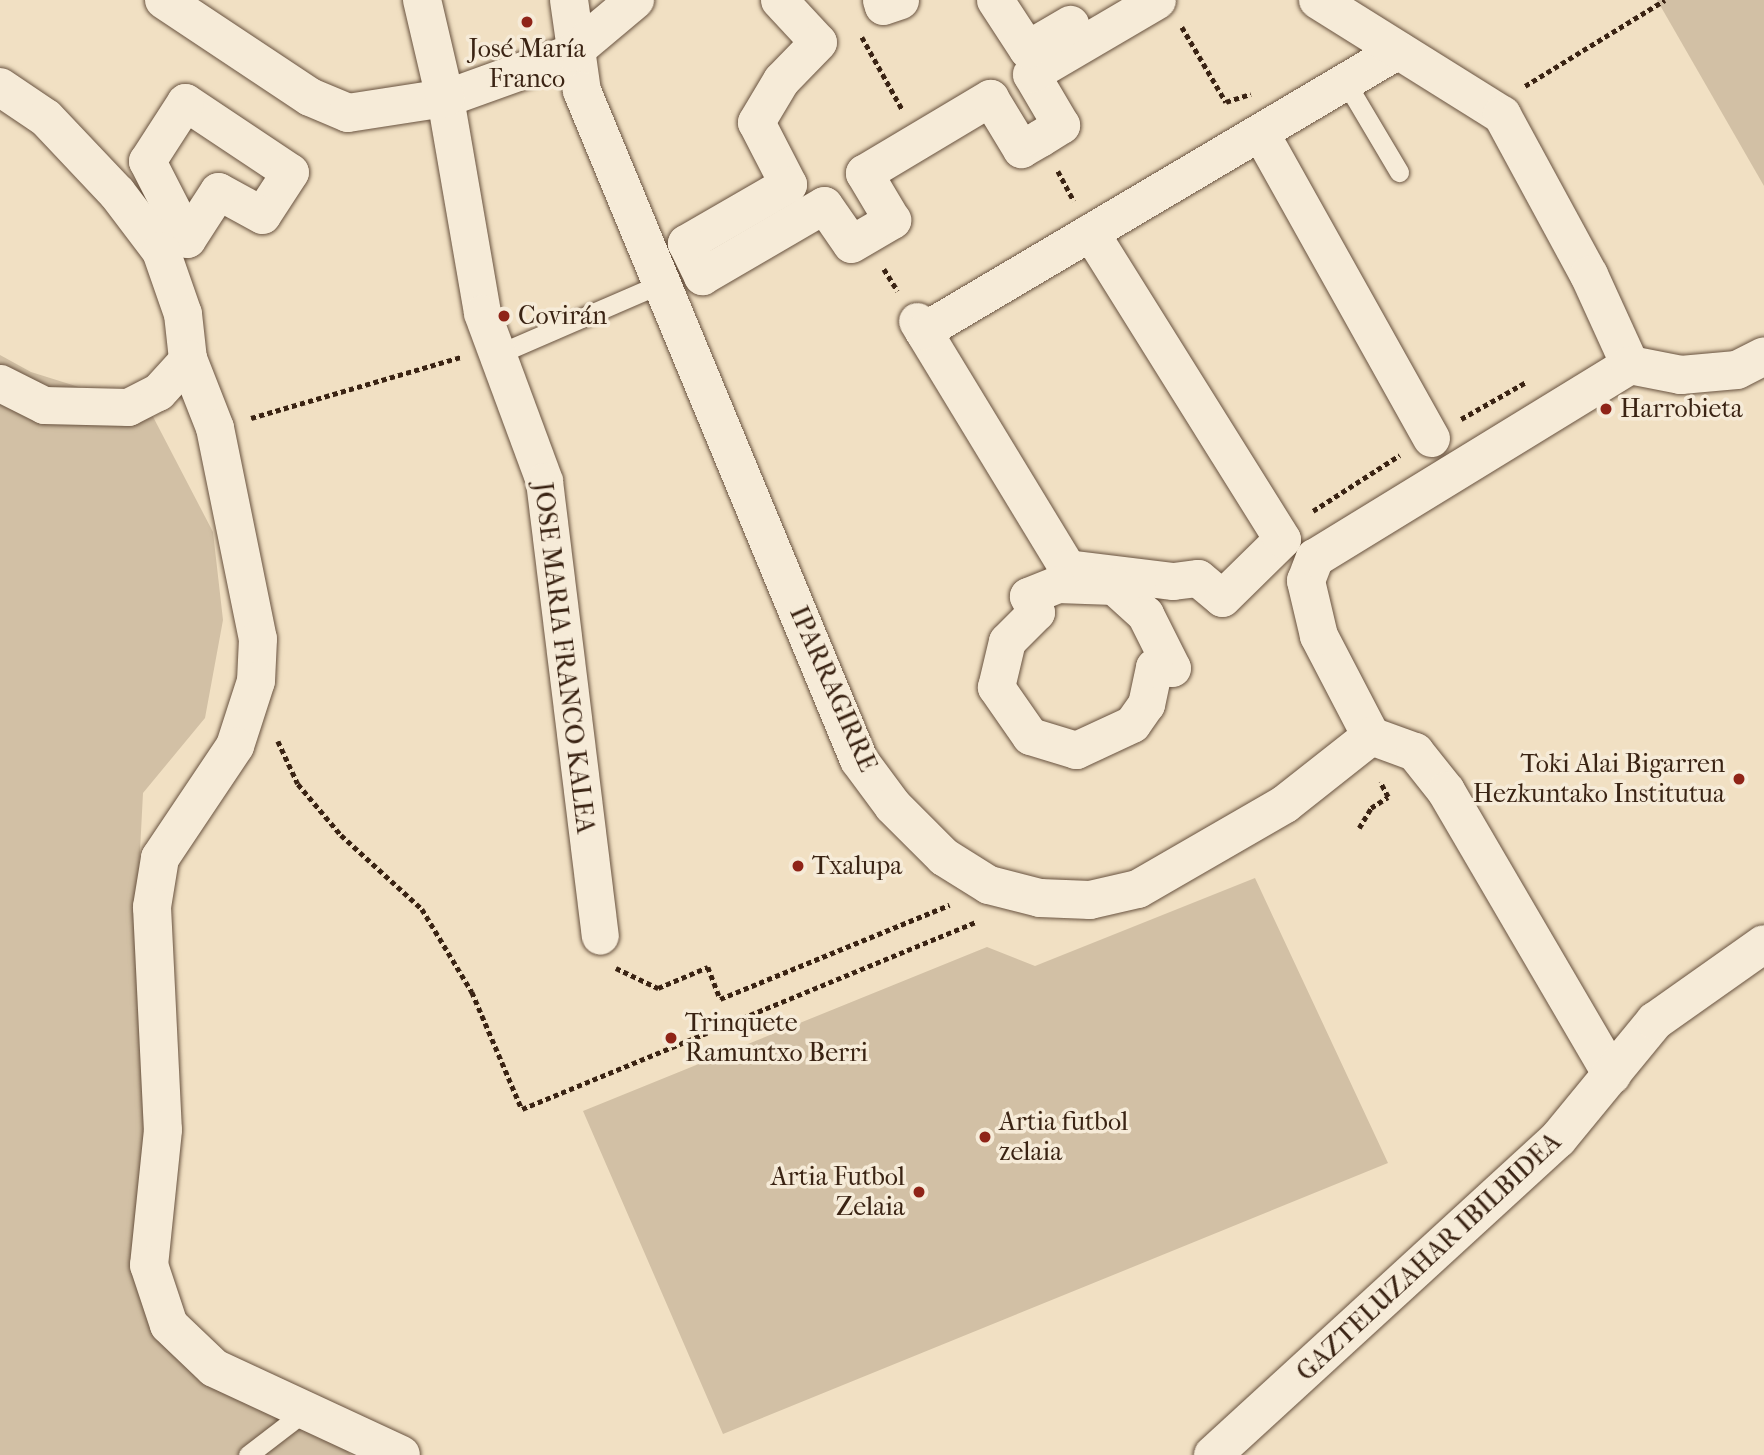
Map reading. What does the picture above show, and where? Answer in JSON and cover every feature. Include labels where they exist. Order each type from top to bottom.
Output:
[{"type":"street","points":[[164,0],[310,97],[348,113],[445,98],[573,52],[635,0]]},
{"type":"street","name":"JOSE MARIA FRANCO KALEA","points":[[422,0],[445,98],[495,351],[544,481],[600,936]]},
{"type":"street","name":"IPARRAGIRRE","points":[[569,0],[573,52],[582,91],[859,760],[893,806],[944,857],[989,885],[1040,898],[1090,900],[1138,889],[1285,804],[1371,736]]},
{"type":"street","points":[[779,0],[818,42],[781,80],[756,122],[788,184],[686,243],[702,276],[824,205],[851,244],[892,220],[864,173],[990,98],[1021,149],[1061,125],[1031,74],[1167,10]]},
{"type":"street","points":[[867,12],[900,0]]},
{"type":"street","points":[[995,0],[1027,48],[1111,0]]},
{"type":"street","points":[[1318,0],[1502,115],[1589,275],[1630,365]]},
{"type":"street","points":[[1090,232],[1282,539],[1222,598],[1198,578],[1173,582],[1067,568],[920,326],[1090,232],[1398,50]]},
{"type":"street","points":[[0,88],[46,118],[117,193],[161,251],[183,314],[188,359],[215,428],[258,653],[249,715],[235,746],[160,858],[152,907],[163,1130],[149,1265],[169,1325],[214,1368],[401,1455]]},
{"type":"street","points":[[1270,150],[1431,438]]},
{"type":"street","points":[[1612,1075],[1446,791],[1415,751],[1371,736],[1319,636],[1306,581],[1315,558],[1630,365],[1681,375],[1737,370],[1764,356]]},
{"type":"street","points":[[0,383],[44,405],[128,407],[158,393],[188,359]]},
{"type":"street","points":[[1057,584],[1114,586],[1145,614],[1172,668],[1154,667],[1146,704],[1116,736],[1076,750],[1049,747],[1012,719],[996,687],[1007,641],[1036,612],[1028,596],[1057,584]]},
{"type":"street","name":"GAZTELUZAHAR IBILBIDEA","points":[[1213,1455],[1461,1233],[1558,1139],[1655,1021],[1764,944]]},
{"type":"lane","points":[[1345,81],[1399,172]]},
{"type":"lane","points":[[495,351],[660,284]]},
{"type":"lane","points":[[248,1455],[304,1412]]},
{"type":"path","points":[[1518,90],[1665,0]]},
{"type":"path","points":[[1167,10],[1226,102]]},
{"type":"path","points":[[867,12],[907,119]]},
{"type":"path","points":[[1040,138],[1090,232]]},
{"type":"path","points":[[864,236],[920,326]]},
{"type":"path","points":[[243,420],[495,351]]},
{"type":"path","points":[[1359,828],[1371,808],[1388,797],[1376,775]]},
{"type":"path","points":[[658,988],[708,967],[720,999],[960,900]]},
{"type":"shaded area","points":[[1657,0],[1764,0],[1764,186]]},
{"type":"shaded area","points":[[0,355],[31,372],[149,409],[213,532],[223,620],[205,718],[143,793],[136,929],[147,1152],[147,1302],[314,1417],[351,1455],[0,1455]]},
{"type":"shaded area","name":"Artia futbol zelaia","points":[[1255,878],[1388,1163],[723,1434],[583,1111],[987,947],[1035,966]]},
{"type":"place","name":"José María Franco","points":[[527,22]]},
{"type":"place","name":"Covirán","points":[[504,316]]},
{"type":"place","name":"Harrobieta","points":[[1606,409]]},
{"type":"place","name":"Toki Alai Bigarren Hezkuntako Institutua","points":[[1739,779]]},
{"type":"place","name":"Txalupa","points":[[798,866]]},
{"type":"place","name":"Trinquete Ramuntxo Berri","points":[[671,1038]]},
{"type":"place","name":"Artia futbol zelaia","points":[[985,1137]]},
{"type":"place","name":"Artia Futbol Zelaia","points":[[919,1192]]}]
